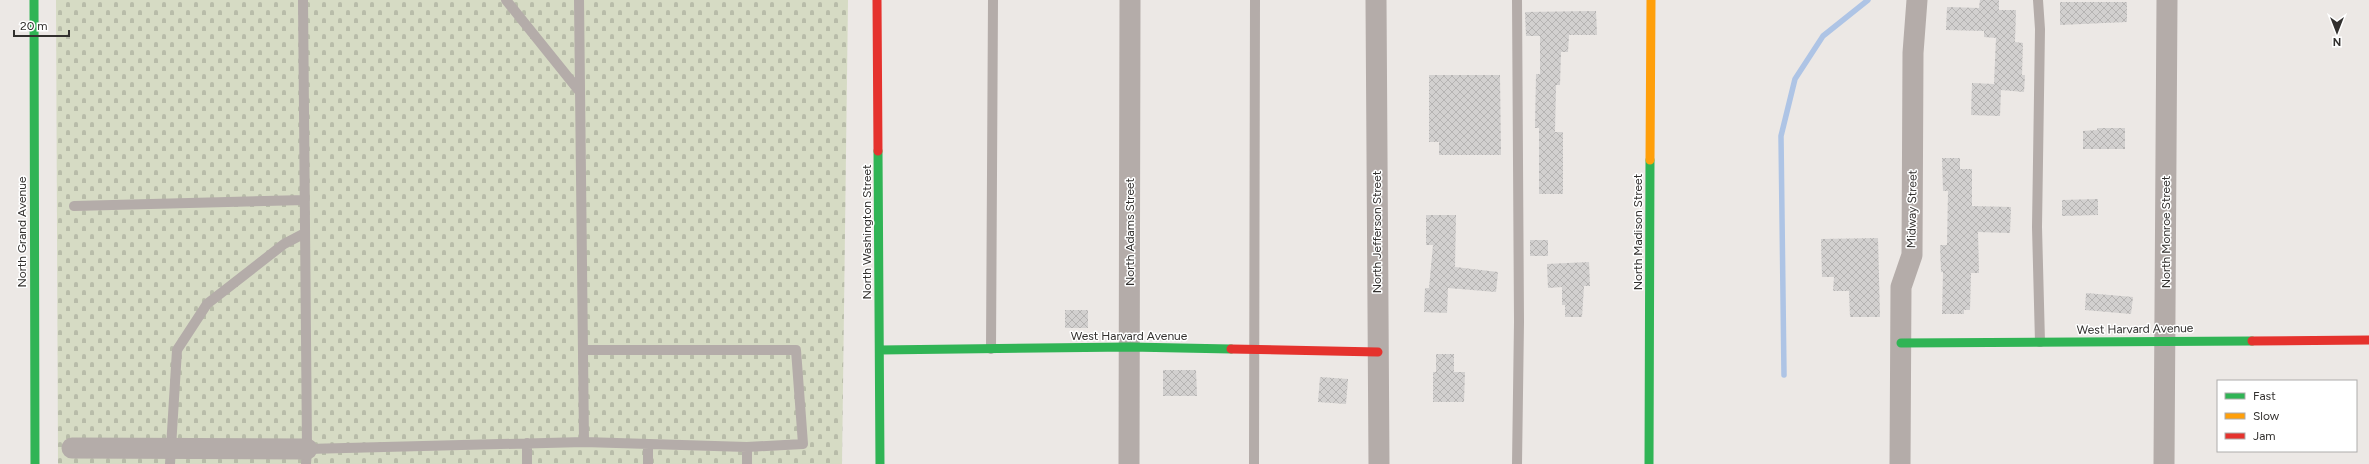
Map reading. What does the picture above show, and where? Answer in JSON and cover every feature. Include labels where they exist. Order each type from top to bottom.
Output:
[{"type":"street","name":"North Grand Avenue","points":[[34,0],[35,464]]},
{"type":"street","name":"North Washington Street","points":[[877,0],[880,464]]},
{"type":"street","name":"North Adams Street","points":[[1129,464],[1130,0]]},
{"type":"street","name":"North Jefferson Street","points":[[1376,0],[1379,464]]},
{"type":"street","name":"North Madison Street","points":[[1648,464],[1651,0]]},
{"type":"street","name":"Midway Street","points":[[1900,464],[1901,287],[1912,255],[1914,53],[1917,0]]},
{"type":"street","name":"North Monroe Street","points":[[2164,464],[2167,0]]},
{"type":"street","name":"West Harvard Avenue","points":[[1901,343],[2165,340],[2369,340]]},
{"type":"street","name":"West Harvard Avenue","points":[[880,350],[1130,347],[1378,352]]},
{"type":"street","points":[[72,448],[170,456],[307,457]]},
{"type":"lane","points":[[303,0],[307,457],[527,443],[584,442],[747,447],[803,444],[796,350],[583,350]]},
{"type":"lane","points":[[506,0],[580,92]]},
{"type":"lane","points":[[579,0],[584,442]]},
{"type":"lane","points":[[991,349],[993,0]]},
{"type":"lane","points":[[1254,464],[1255,0]]},
{"type":"lane","points":[[1517,464],[1519,322],[1518,0]]},
{"type":"lane","points":[[2038,0],[2040,28],[2037,227],[2040,342]]},
{"type":"lane","points":[[74,206],[305,200]]},
{"type":"lane","points":[[170,456],[177,350],[207,304],[284,244],[305,233]]},
{"type":"lane","points":[[527,443],[527,464]]},
{"type":"lane","points":[[648,444],[648,464]]},
{"type":"lane","points":[[747,447],[747,464]]},
{"type":"green space","points":[[56,0],[848,0],[842,464],[58,464]]},
{"type":"building","points":[[1980,0],[1999,0],[1999,10],[2016,10],[2015,42],[2023,43],[2022,75],[2025,75],[2024,92],[2001,90],[2000,116],[1971,115],[1972,83],[1994,84],[1996,38],[1984,37],[1984,31],[1946,30],[1947,7],[1979,8]]},
{"type":"building","points":[[2060,2],[2127,2],[2127,22],[2060,25]]},
{"type":"building","points":[[1596,11],[1597,35],[1569,35],[1568,52],[1561,52],[1560,85],[1556,85],[1555,132],[1563,132],[1563,194],[1539,194],[1539,128],[1535,128],[1536,74],[1540,74],[1540,36],[1526,36],[1525,12]]},
{"type":"building","points":[[1429,75],[1500,75],[1501,155],[1439,155],[1439,142],[1429,142]]},
{"type":"building","points":[[2097,128],[2125,128],[2125,149],[2083,149],[2083,131],[2097,130]]},
{"type":"building","points":[[1942,158],[1960,158],[1960,169],[1972,169],[1972,206],[2011,207],[2010,233],[1978,232],[1979,273],[1971,273],[1970,310],[1964,310],[1964,314],[1942,314],[1943,272],[1941,272],[1940,245],[1947,245],[1948,191],[1943,191]]},
{"type":"building","points":[[2098,199],[2098,215],[2062,216],[2062,200]]},
{"type":"building","points":[[1426,215],[1456,215],[1455,267],[1498,272],[1496,292],[1448,288],[1447,313],[1424,312],[1425,288],[1429,288],[1433,245],[1426,245]]},
{"type":"building","points":[[1878,238],[1880,317],[1850,317],[1849,291],[1833,291],[1834,277],[1822,277],[1821,239]]},
{"type":"building","points":[[1530,240],[1548,240],[1548,256],[1530,256]]},
{"type":"building","points":[[1589,262],[1590,286],[1584,286],[1582,317],[1565,317],[1565,305],[1562,305],[1562,287],[1548,288],[1547,264]]},
{"type":"building","points":[[2086,293],[2133,297],[2131,314],[2085,310]]},
{"type":"building","points":[[1065,310],[1088,310],[1088,328],[1065,328]]},
{"type":"building","points":[[1436,354],[1454,354],[1454,372],[1465,372],[1464,402],[1433,402],[1433,372],[1436,372]]},
{"type":"building","points":[[1163,370],[1196,370],[1197,396],[1163,396]]},
{"type":"building","points":[[1320,377],[1348,379],[1346,404],[1318,402]]},
{"type":"waterway","points":[[1784,375],[1781,136],[1795,79],[1823,36],[1868,0]]},
{"type":"traffic: fast","points":[[34,0],[35,464]]},
{"type":"traffic: fast","points":[[878,151],[880,464]]},
{"type":"traffic: fast","points":[[1649,464],[1650,160]]},
{"type":"traffic: fast","points":[[1901,343],[2252,341]]},
{"type":"traffic: fast","points":[[880,350],[1130,347],[1231,349]]},
{"type":"traffic: slow","points":[[1650,160],[1651,0]]},
{"type":"traffic: jam","points":[[877,0],[878,151]]},
{"type":"traffic: jam","points":[[2252,341],[2369,340]]},
{"type":"traffic: jam","points":[[1231,349],[1378,352]]}]
